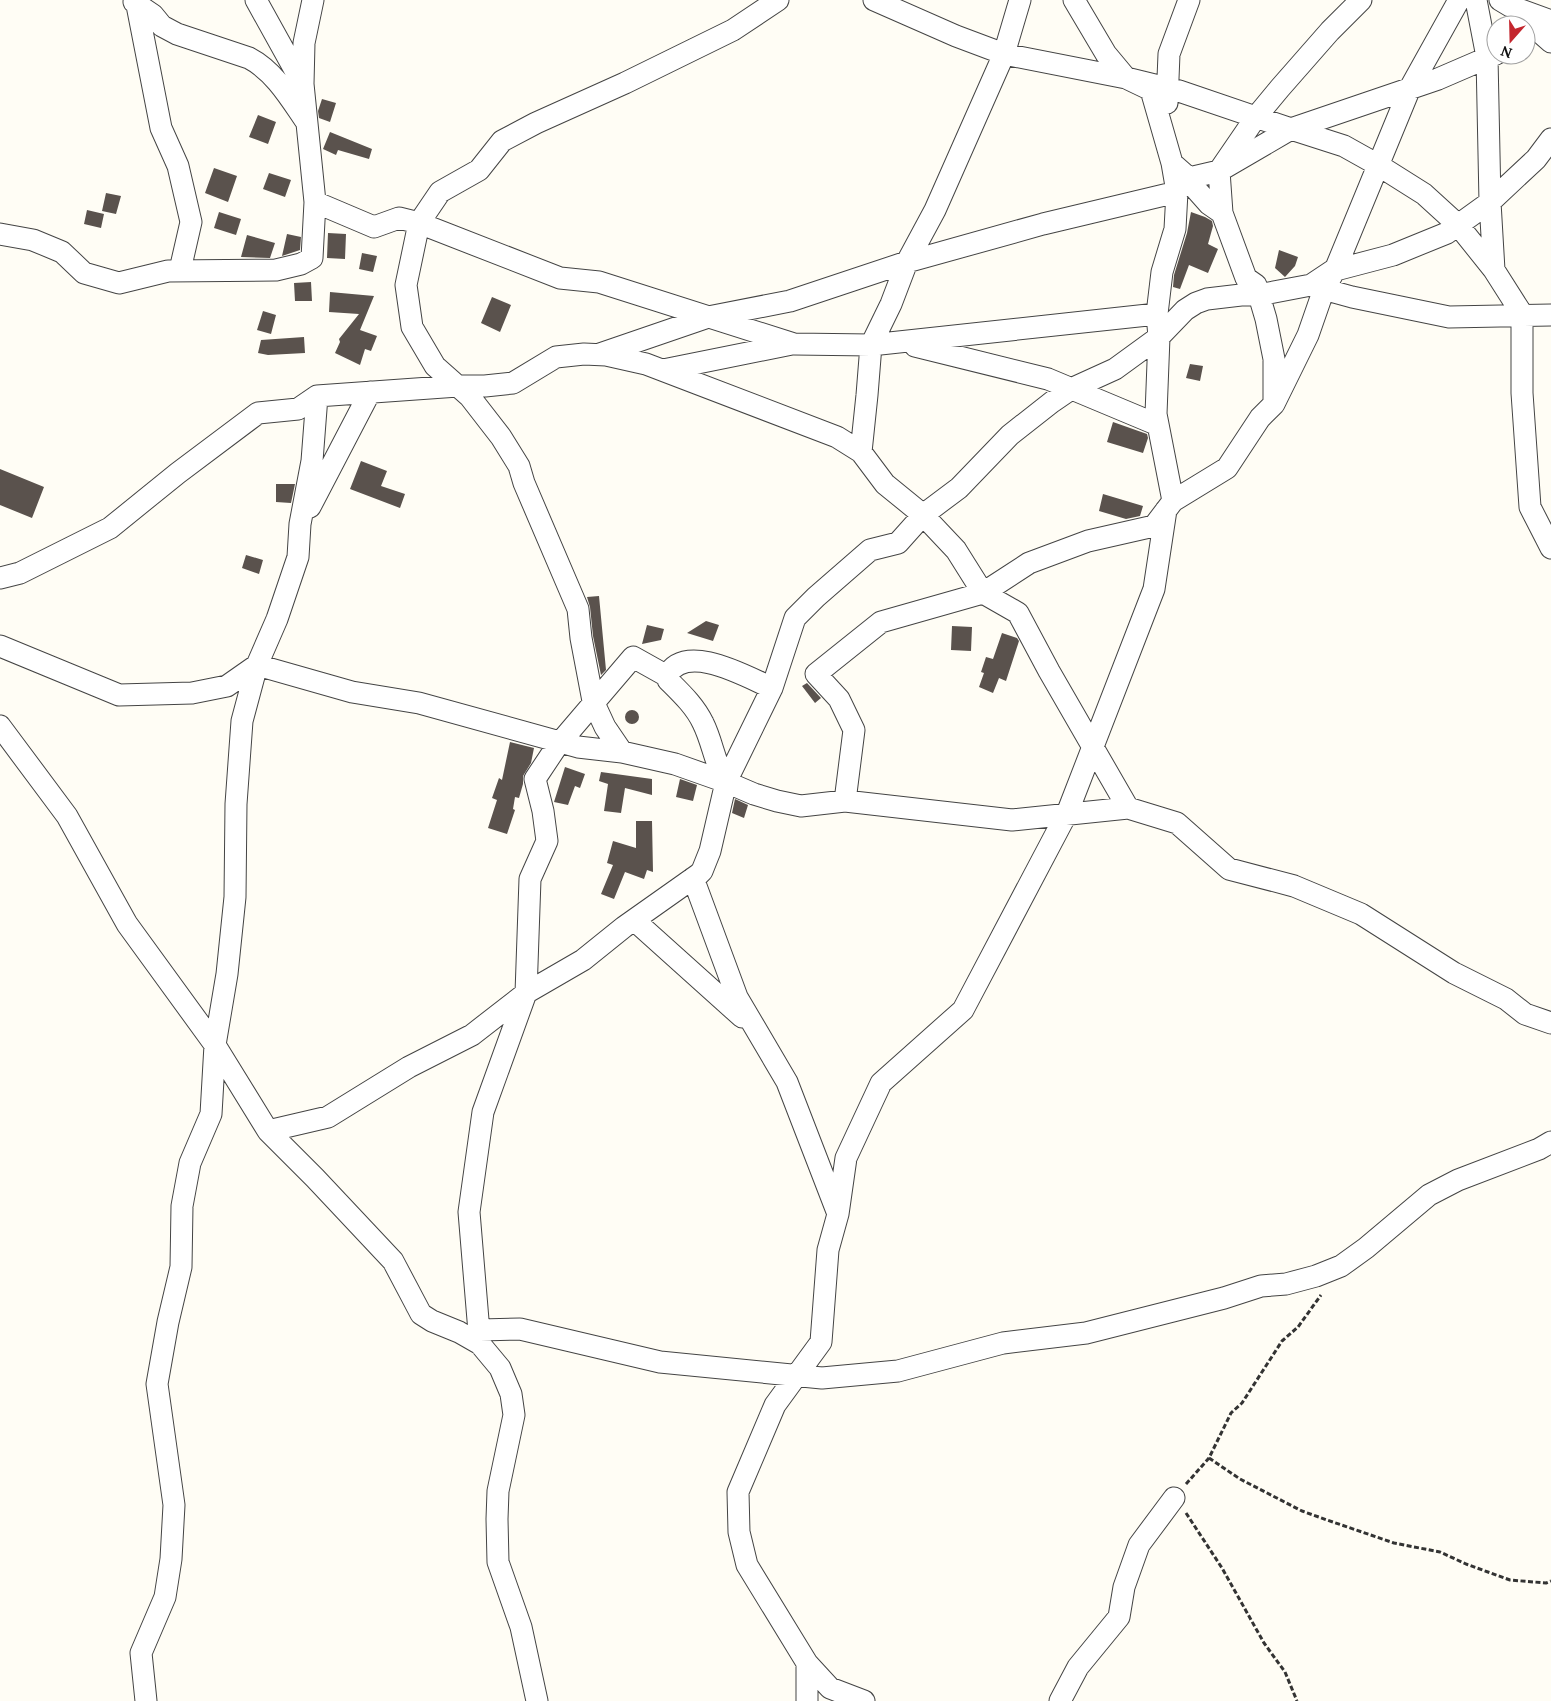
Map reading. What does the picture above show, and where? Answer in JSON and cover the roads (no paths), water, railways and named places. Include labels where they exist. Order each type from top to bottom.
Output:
[{"type":"street","points":[[256,0],[303,84]]},
{"type":"street","points":[[0,234],[33,240],[62,252],[84,273],[119,283],[168,271],[180,270],[276,270],[301,264],[312,258],[315,202],[303,84],[304,43],[313,0]]},
{"type":"street","points":[[622,752],[605,728],[594,703],[581,638],[578,609],[524,484],[520,469],[501,437],[470,397],[435,366],[412,327],[406,285],[419,223],[440,192],[479,170],[502,141],[732,30],[778,0]]},
{"type":"street","points":[[874,0],[956,36],[1004,54],[1167,88],[1344,146],[1424,194],[1458,225],[1494,270],[1522,314],[1522,393],[1530,506],[1551,548]]},
{"type":"street","points":[[860,452],[868,395],[871,345],[891,304],[907,262],[935,210],[1004,54],[1020,0]]},
{"type":"street","points":[[864,1701],[830,1688],[808,1663],[746,1565],[739,1532],[738,1492],[775,1405],[821,1342],[828,1250],[838,1214],[846,1158],[881,1084],[963,1010],[1067,814],[1154,589],[1170,505],[1156,414],[1159,337],[1157,314],[1162,272],[1175,229],[1183,185],[1172,163],[1151,90],[1126,78],[1106,54],[1074,0]]},
{"type":"street","points":[[1165,138],[1169,54],[1189,0]]},
{"type":"street","points":[[1274,404],[1274,359],[1266,319],[1256,285],[1246,278],[1222,213],[1219,171],[1256,117],[1330,31],[1361,0]]},
{"type":"street","points":[[845,801],[854,730],[839,699],[816,674],[881,622],[983,592],[1029,562],[1088,541],[1154,526],[1170,505],[1227,468],[1260,418],[1274,404],[1308,336],[1317,287],[1335,270],[1410,88],[1459,0]]},
{"type":"street","points":[[1476,0],[1486,37]]},
{"type":"street","points":[[136,2],[153,15],[162,26],[177,34],[249,58],[259,64],[288,95],[307,123]]},
{"type":"street","points":[[136,2],[161,128],[178,166],[191,222],[180,270]]},
{"type":"street","points":[[1505,3],[1544,34]]},
{"type":"street","points":[[597,354],[708,316],[790,301],[907,262],[1183,185],[1219,171],[1291,129],[1438,79],[1486,58]]},
{"type":"street","points":[[1491,65],[1490,202],[1494,270]]},
{"type":"street","points":[[1335,270],[1393,255],[1447,233],[1490,202],[1536,159],[1551,139]]},
{"type":"street","points":[[1183,185],[1193,186],[1209,204],[1222,213]]},
{"type":"street","points":[[315,202],[374,227],[400,218],[419,223],[560,278],[599,282],[794,344]]},
{"type":"street","points":[[268,1131],[328,1117],[409,1067],[472,1036],[526,992],[583,960],[702,871],[710,851],[726,782],[772,688],[795,618],[870,550],[898,543],[923,515],[959,488],[1010,435],[1052,402],[1072,389],[1115,369],[1159,337],[1185,310],[1196,303],[1207,299],[1258,295],[1317,287],[1352,297],[1449,316],[1551,315]]},
{"type":"street","points":[[663,370],[794,344],[871,345],[1157,314]]},
{"type":"street","points":[[900,342],[1048,379],[1158,425]]},
{"type":"street","points":[[0,578],[20,573],[110,528],[178,473],[258,413],[298,409],[318,396],[458,386],[486,386],[513,382],[556,357],[584,354],[606,355],[663,370],[837,437],[860,452],[884,484],[923,515],[956,550],[983,592],[1018,613],[1128,808]]},
{"type":"street","points":[[300,524],[370,392]]},
{"type":"street","points":[[146,1701],[140,1653],[165,1597],[171,1559],[174,1505],[157,1384],[168,1322],[181,1267],[182,1206],[190,1163],[211,1114],[215,1045],[227,974],[235,897],[236,804],[242,721],[256,664],[277,619],[298,557],[300,524],[312,461],[318,396]]},
{"type":"street","points":[[0,646],[119,695],[192,693],[227,686],[256,664]]},
{"type":"street","points":[[536,1701],[521,1627],[498,1562],[498,1491],[514,1415],[511,1394],[500,1368],[480,1337],[469,1212],[483,1112],[526,992],[530,879],[547,841],[543,811],[535,779],[560,742],[632,657],[667,676],[668,680],[688,701],[703,723],[715,761],[726,782]]},
{"type":"street","points":[[667,676],[670,670],[687,661],[698,660],[722,666],[772,688]]},
{"type":"street","points":[[256,664],[352,692],[419,703],[578,747],[622,752],[675,764],[762,796],[802,806],[845,801],[1012,820],[1128,808],[1177,823],[1229,869],[1294,886],[1361,914],[1454,973],[1506,999],[1525,1014],[1551,1022]]},
{"type":"street","points":[[0,726],[68,816],[127,924],[215,1045],[268,1131],[393,1260],[421,1314],[432,1321],[459,1332],[480,1337],[520,1329],[660,1362],[822,1378],[898,1371],[1003,1343],[1086,1333],[1224,1298],[1261,1286],[1286,1284],[1316,1276],[1341,1266],[1366,1248],[1430,1194],[1458,1180],[1538,1149],[1551,1142]]},
{"type":"street","points":[[693,878],[736,997],[786,1082],[838,1214]]},
{"type":"street","points":[[634,920],[756,1029]]},
{"type":"street","points":[[1060,1701],[1078,1667],[1119,1617],[1124,1587],[1140,1545],[1174,1498]]},
{"type":"street","points":[[807,1701],[808,1663]]}]
